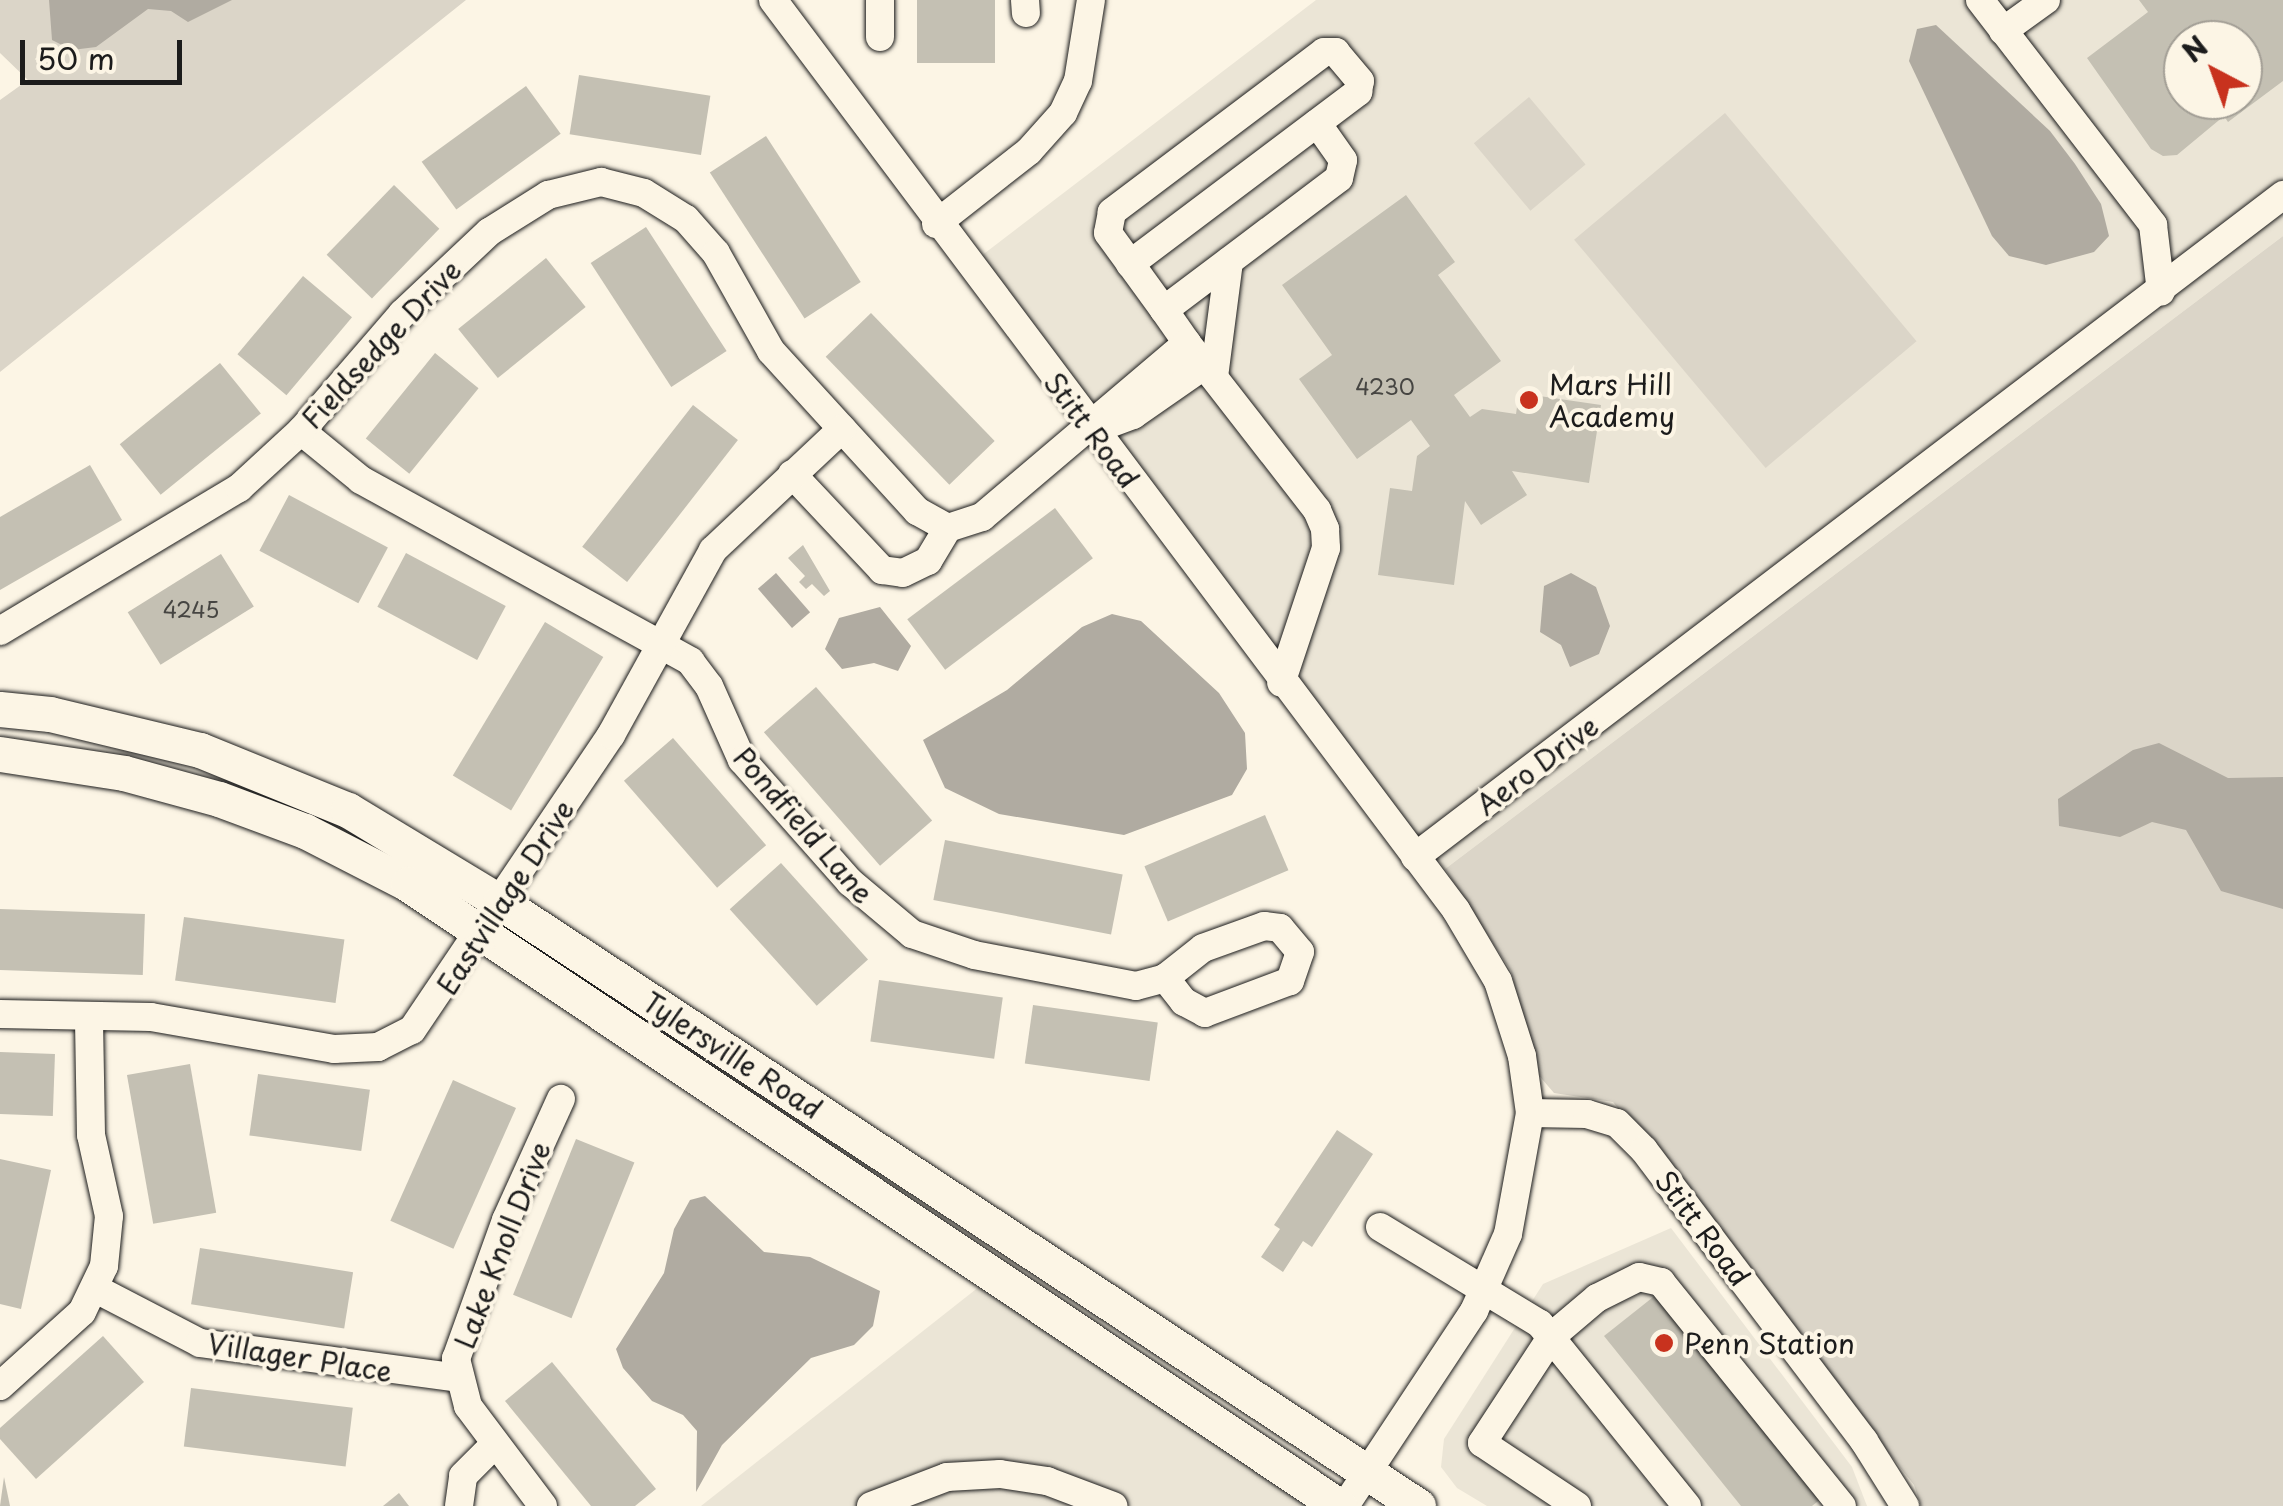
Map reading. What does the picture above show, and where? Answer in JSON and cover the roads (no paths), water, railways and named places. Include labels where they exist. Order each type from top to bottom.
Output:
[{"type":"main road","name":"Tylersville Road","points":[[0,710],[66,717],[251,767],[348,810],[491,916],[1342,1506]]},
{"type":"main road","name":"Tylersville Road","points":[[0,754],[124,773],[267,815],[491,916],[1418,1506]]},
{"type":"street","name":"Stitt Road","points":[[773,0],[936,224],[1415,857]]},
{"type":"street","points":[[880,0],[880,36]]},
{"type":"street","points":[[936,224],[1030,151],[1063,112],[1082,65],[1091,0]]},
{"type":"street","points":[[1980,0],[2153,225],[2161,292]]},
{"type":"street","points":[[2004,31],[2046,0]]},
{"type":"street","points":[[1130,264],[1358,92],[1360,81],[1336,52],[1324,52],[1112,212],[1108,233],[1130,264],[1326,529],[1326,548],[1281,683]]},
{"type":"street","points":[[1164,310],[1339,178],[1343,160],[1317,123]]},
{"type":"street","name":"Fieldsedge Drive","points":[[0,631],[239,488],[301,431],[402,314],[489,232],[548,195],[601,182],[644,192],[686,219],[716,253],[771,351],[917,511],[948,528]]},
{"type":"street","name":"Aero Drive","points":[[1415,857],[2161,292],[2283,195]]},
{"type":"street","points":[[1202,361],[1229,261]]},
{"type":"street","points":[[792,474],[882,570],[903,573],[928,561],[948,528],[982,518],[1092,430],[1123,392],[1202,361]]},
{"type":"street","name":"Eastvillage Drive","points":[[0,1014],[151,1016],[334,1050],[378,1047],[420,1023],[611,735],[712,550],[842,429]]},
{"type":"street","name":"Pondfield Lane","points":[[301,431],[361,480],[660,640],[700,673],[742,760],[885,916],[912,934],[974,954],[1120,985],[1165,978]]},
{"type":"street","points":[[1342,1506],[1484,1291],[1508,1234],[1530,1113],[1522,1056],[1498,981],[1415,857]]},
{"type":"street","points":[[0,1386],[60,1336],[96,1289],[109,1216],[92,1136],[89,1016]]},
{"type":"street","name":"Lake Knoll Drive","points":[[543,1506],[468,1406],[458,1378],[463,1327],[561,1099]]},
{"type":"street","name":"Stitt Road","points":[[1530,1113],[1588,1114],[1617,1122],[1644,1150],[1864,1441],[1905,1506]]},
{"type":"street","points":[[1380,1227],[1484,1291],[1523,1310],[1552,1336],[1687,1506]]},
{"type":"street","points":[[1578,1506],[1482,1443],[1552,1336],[1597,1298],[1639,1277],[1661,1282],[1842,1506]]},
{"type":"street","name":"Villager Place","points":[[96,1289],[200,1343],[458,1378]]},
{"type":"street","points":[[459,1506],[463,1476],[495,1444]]},
{"type":"street","points":[[870,1506],[947,1476],[1000,1474],[1047,1481],[1114,1506]]},
{"type":"place","name":"Mars Hill Academy","points":[[1529,400]]},
{"type":"place","name":"Penn Station","points":[[1664,1343]]}]
